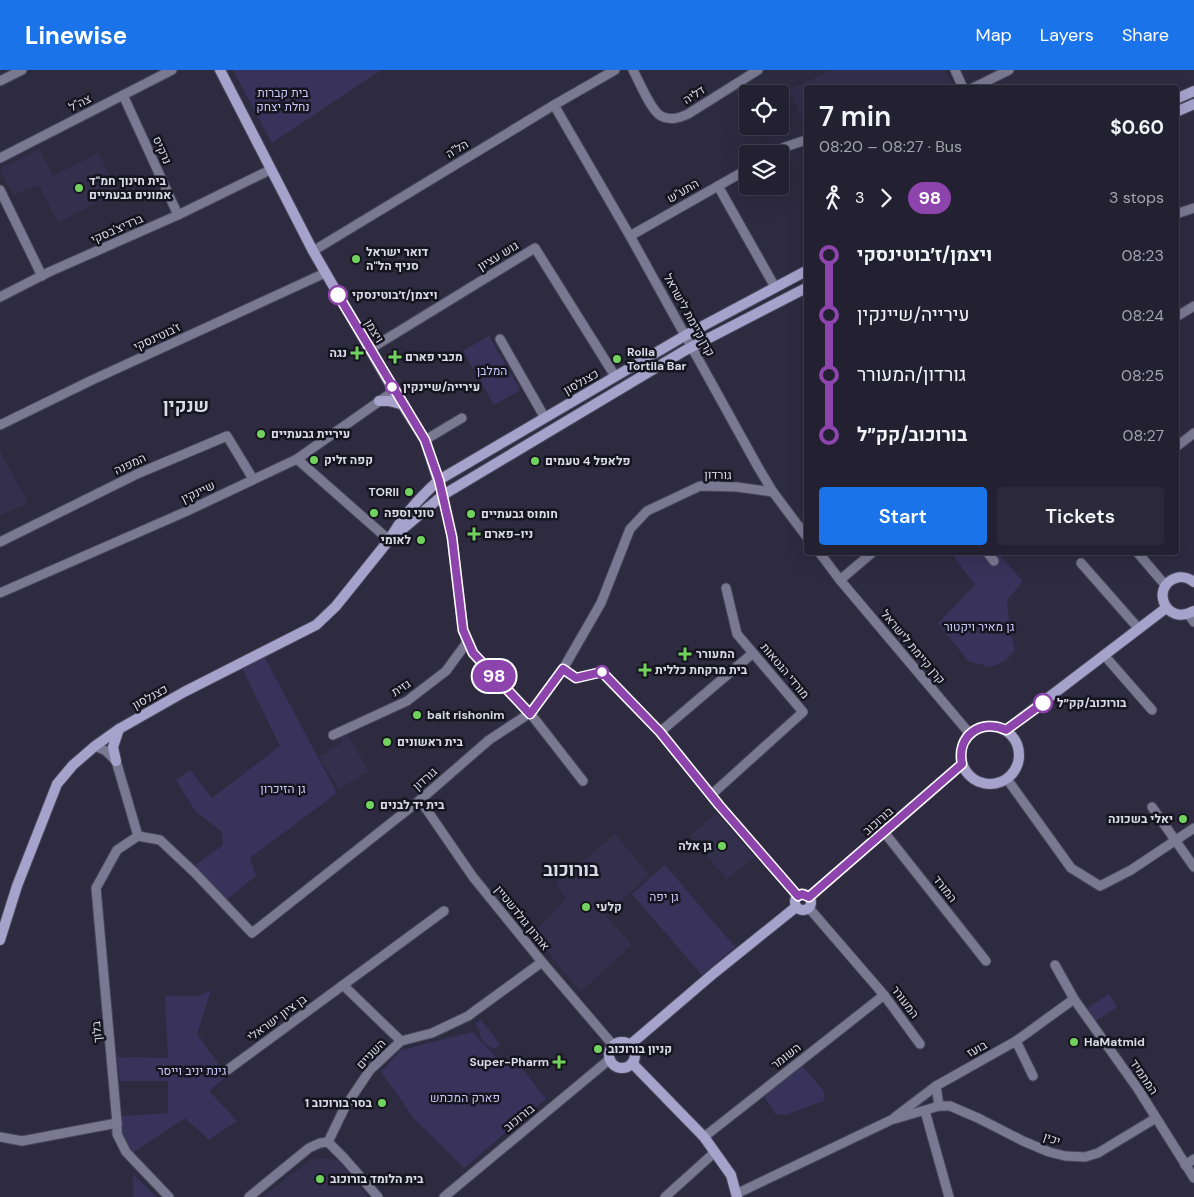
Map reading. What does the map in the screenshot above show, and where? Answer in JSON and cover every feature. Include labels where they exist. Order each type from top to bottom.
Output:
[{"type":"street","points":[[0,81],[22,70]]},
{"type":"street","name":"צה\"ל","points":[[0,158],[172,70]]},
{"type":"street","name":"ויצמן","points":[[220,70],[312,251],[425,440],[439,480],[452,537],[463,630],[473,653],[530,714],[583,781]]},
{"type":"street","name":"הל\"ה","points":[[312,251],[615,70]]},
{"type":"street","name":"דליה","points":[[632,70],[660,116],[669,119],[677,119],[688,114],[758,70]]},
{"type":"street","points":[[955,70],[962,85]]},
{"type":"street","points":[[979,85],[1009,70]]},
{"type":"street","points":[[1179,98],[1194,91]]},
{"type":"street","name":"נרקיס","points":[[123,94],[178,216]]},
{"type":"street","points":[[1179,111],[1194,104]]},
{"type":"street","name":"קרן קיימת לישראל","points":[[554,105],[693,347],[773,492],[804,533]]},
{"type":"street","points":[[788,145],[804,141]]},
{"type":"street","name":"ברדיצ'בסקי","points":[[0,297],[42,276],[178,216],[270,170]]},
{"type":"street","name":"התע\"ש","points":[[630,236],[739,174]]},
{"type":"street","points":[[718,186],[775,287]]},
{"type":"street","points":[[0,190],[42,276]]},
{"type":"street","points":[[1179,213],[1194,208]]},
{"type":"street","name":"גוש עציון","points":[[370,349],[535,248],[615,376]]},
{"type":"street","name":"כצנלסון","points":[[0,940],[17,886],[57,784],[73,765],[95,746],[119,729],[184,692],[316,625],[336,606],[390,540],[396,528],[415,502],[439,480],[686,335],[804,272]]},
{"type":"street","name":"ז'בוטינסקי","points":[[0,425],[99,377],[325,273]]},
{"type":"street","name":"כצנלסון","points":[[390,540],[442,495],[693,347],[804,289]]},
{"type":"street","points":[[1179,315],[1194,306]]},
{"type":"street","points":[[500,340],[545,418]]},
{"type":"street","name":"שיינקין","points":[[0,594],[185,512],[297,459],[394,391]]},
{"type":"street","points":[[380,401],[404,405]]},
{"type":"street","points":[[425,440],[462,418]]},
{"type":"street","points":[[1179,445],[1194,433]]},
{"type":"street","name":"המפנה","points":[[0,542],[137,474],[227,436],[253,479]]},
{"type":"street","points":[[297,459],[390,540]]},
{"type":"street","name":"גורדון","points":[[138,836],[160,840],[194,872],[252,933],[420,800],[489,740],[530,714],[563,669],[601,603],[630,530],[647,511],[700,486],[737,487],[773,492]]},
{"type":"street","name":"קרן קיימת לישראל","points":[[821,555],[840,580],[970,734]]},
{"type":"street","points":[[840,580],[869,555]]},
{"type":"street","points":[[989,555],[994,561]]},
{"type":"street","points":[[1140,555],[1166,586]]},
{"type":"street","points":[[1081,563],[1139,628]]},
{"type":"street","points":[[1192,616],[1177,615],[1166,608],[1163,598],[1166,586],[1171,580],[1184,577],[1193,580]]},
{"type":"street","name":"מורדי הגטאות","points":[[711,795],[803,712],[737,634],[726,588]]},
{"type":"street","points":[[1006,730],[1166,608]]},
{"type":"street","name":"גזית","points":[[333,736],[407,701],[446,671],[468,640]]},
{"type":"street","points":[[660,732],[753,653]]},
{"type":"street","points":[[1104,656],[1152,710]]},
{"type":"street","points":[[563,669],[576,678],[602,672],[660,732],[711,795],[798,896]]},
{"type":"street","points":[[988,726],[1000,727],[1006,730],[1014,737],[1020,755],[1014,772],[1007,779],[999,783],[981,783],[973,779],[966,772],[962,764],[962,748],[970,734],[978,728],[988,726]]},
{"type":"street","points":[[119,729],[113,747],[138,836]]},
{"type":"street","points":[[95,746],[106,751],[116,761]]},
{"type":"street","name":"בורוכוב","points":[[809,897],[962,764]]},
{"type":"street","points":[[1007,779],[1071,868],[1100,886],[1131,870],[1194,828]]},
{"type":"street","name":"אהרון גולדשטיין","points":[[420,800],[473,877],[613,1045]]},
{"type":"street","points":[[1152,807],[1194,867]]},
{"type":"street","name":"המורד","points":[[884,832],[986,961]]},
{"type":"street","name":"בלוך","points":[[117,1123],[96,888],[117,850],[138,836]]},
{"type":"street","points":[[802,894],[809,897],[811,901],[808,908],[804,910],[796,907],[794,903],[798,896],[802,894]]},
{"type":"street","points":[[631,1044],[714,973],[796,907]]},
{"type":"street","name":"המעורר","points":[[808,908],[884,995],[920,1044]]},
{"type":"street","name":"בן ציון ישראלי","points":[[226,1071],[444,911]]},
{"type":"street","name":"השניים","points":[[328,1142],[345,1107],[370,1070],[402,1041],[432,1033],[468,1016],[542,962]]},
{"type":"street","name":"המתמיד","points":[[1055,965],[1074,999],[1156,1118],[1194,1178]]},
{"type":"street","points":[[344,985],[402,1041]]},
{"type":"street","name":"השומר","points":[[704,1137],[884,995]]},
{"type":"street","name":"בועז","points":[[737,1195],[891,1120],[936,1086],[1016,1041],[1074,999]]},
{"type":"street","points":[[1016,1041],[1033,1076]]},
{"type":"street","points":[[620,1042],[631,1044],[636,1054],[632,1063],[629,1066],[620,1068],[616,1066],[610,1059],[609,1052],[613,1045],[620,1042]]},
{"type":"street","name":"בורוכוב","points":[[444,1197],[610,1059]]},
{"type":"street","points":[[632,1063],[704,1137],[731,1175],[737,1195]]},
{"type":"street","points":[[936,1086],[939,1106]]},
{"type":"street","name":"בועז","points":[[891,1120],[939,1106]]},
{"type":"street","name":"יכין","points":[[939,1106],[950,1106],[1023,1141],[1049,1152],[1065,1156],[1085,1157],[1098,1152],[1156,1118]]},
{"type":"street","points":[[925,1111],[949,1197]]},
{"type":"street","points":[[0,1137],[22,1141],[117,1123],[117,1134],[126,1152],[169,1197]]},
{"type":"street","points":[[249,1197],[309,1148],[328,1142],[378,1197]]},
{"type":"street","points":[[665,1197],[715,1152]]},
{"type":"street","points":[[1185,1165],[1194,1159]]},
{"type":"shaded area","points":[[832,70],[944,70],[954,85],[804,85],[804,124],[789,90]]},
{"type":"shaded area","name":"בית חינוך חמ\"ד אמונים גבעתיים","points":[[39,149],[53,176],[99,153],[118,192],[58,223],[39,185],[13,195],[0,169]]},
{"type":"shaded area","points":[[0,451],[28,503],[0,516]]},
{"type":"shaded area","points":[[346,733],[369,771],[339,789],[319,757],[342,743],[339,738]]},
{"type":"shaded area","name":"גן אלה","points":[[716,813],[754,857],[727,879],[690,836]]},
{"type":"shaded area","name":"קלעי","points":[[615,834],[649,875],[605,915],[632,945],[580,992],[533,933],[566,899],[556,883]]},
{"type":"shaded area","name":"בית הלומד בורוכוב","points":[[313,1158],[339,1160],[368,1197],[262,1197]]},
{"type":"green space","name":"בית קברות נחלת יצחק","points":[[233,70],[381,70],[272,143]]},
{"type":"green space","name":"המלבן","points":[[489,336],[520,390],[494,405],[463,351]]},
{"type":"green space","name":"גן מאיר ויקטור","points":[[952,555],[1000,555],[1023,581],[1007,600],[1010,630],[1015,650],[1005,661],[990,667],[968,661],[938,623],[975,585]]},
{"type":"green space","name":"גן הזיכרון","points":[[264,656],[337,793],[250,858],[256,876],[227,899],[216,896],[194,866],[223,845],[222,832],[196,812],[176,780],[190,770],[212,798],[280,746],[241,666]]},
{"type":"green space","name":"גן יפה","points":[[665,865],[735,947],[702,975],[632,894]]},
{"type":"green space","name":"גינת יניב וייסר","points":[[211,990],[197,1034],[227,1076],[209,1091],[237,1121],[209,1140],[185,1118],[132,1153],[121,1135],[122,1116],[168,1113],[168,1081],[120,1081],[117,1057],[168,1058],[165,996],[199,996]]},
{"type":"green space","points":[[1109,994],[1117,1007],[1096,1021],[1087,1008]]},
{"type":"green space","points":[[481,1020],[500,1044],[494,1049],[483,1041],[479,1028],[475,1024]]},
{"type":"green space","name":"פארק המכתש","points":[[472,1032],[500,1061],[513,1057],[546,1099],[464,1168],[416,1121],[381,1072],[401,1050]]},
{"type":"green space","points":[[802,1066],[825,1092],[823,1101],[786,1115],[775,1114],[764,1096]]},
{"type":"green space","points":[[133,1174],[156,1197],[133,1197]]},
{"type":"bus line","name":"98","points":[[338,295],[425,440],[439,480],[452,537],[463,630],[473,653],[530,714],[563,669],[576,678],[602,672],[660,732],[719,805],[798,896],[802,894],[809,897],[962,764],[962,748],[970,734],[978,728],[988,726],[1000,727],[1006,730],[1043,703]]},
{"type":"place","name":"בית חינוך חמ\"ד אמונים גבעתיים","points":[[79,188]]},
{"type":"place","name":"דואר ישראל סניף הל\"ה","points":[[356,259]]},
{"type":"place","name":"ויצמן/ז׳בוטינסקי","points":[[338,295]]},
{"type":"place","name":"נגה","points":[[357,353]]},
{"type":"place","name":"מכבי פארם","points":[[395,357]]},
{"type":"place","name":"Rolla Tortila Bar","points":[[617,359]]},
{"type":"place","name":"עירייה/שיינקין","points":[[392,387]]},
{"type":"place","name":"עיריית גבעתיים","points":[[261,434]]},
{"type":"place","name":"קפה זליק","points":[[314,460]]},
{"type":"place","name":"פלאפל 4 טעמים","points":[[535,461]]},
{"type":"place","name":"TORII","points":[[409,492]]},
{"type":"place","name":"טוני וספה","points":[[374,513]]},
{"type":"place","name":"חומוס גבעתיים","points":[[471,514]]},
{"type":"place","name":"ניו-פארם","points":[[474,534]]},
{"type":"place","name":"לאומי","points":[[421,540]]},
{"type":"place","name":"המעורר","points":[[685,654]]},
{"type":"place","name":"בית מרקחת כללית","points":[[645,670]]},
{"type":"place","name":"בורוכוב/קק״ל","points":[[1043,703]]},
{"type":"place","name":"bait rishonim","points":[[417,715]]},
{"type":"place","name":"בית ראשונים","points":[[387,742]]},
{"type":"place","name":"בית יד לבנים","points":[[370,805]]},
{"type":"place","name":"יאלי בשכונה","points":[[1183,819]]},
{"type":"place","name":"גן אלה","points":[[722,846]]},
{"type":"place","name":"קלעי","points":[[586,907]]},
{"type":"place","name":"HaMatmid","points":[[1074,1042]]},
{"type":"place","name":"קניון בורוכוב","points":[[598,1049]]},
{"type":"place","name":"Super-Pharm","points":[[559,1062]]},
{"type":"place","name":"בסר בורוכוב 1","points":[[382,1103]]},
{"type":"place","name":"בית הלומד בורוכוב","points":[[320,1179]]},
{"type":"district","name":"שנקין","points":[[186,406]]},
{"type":"district","name":"בורוכוב","points":[[571,870]]}]
